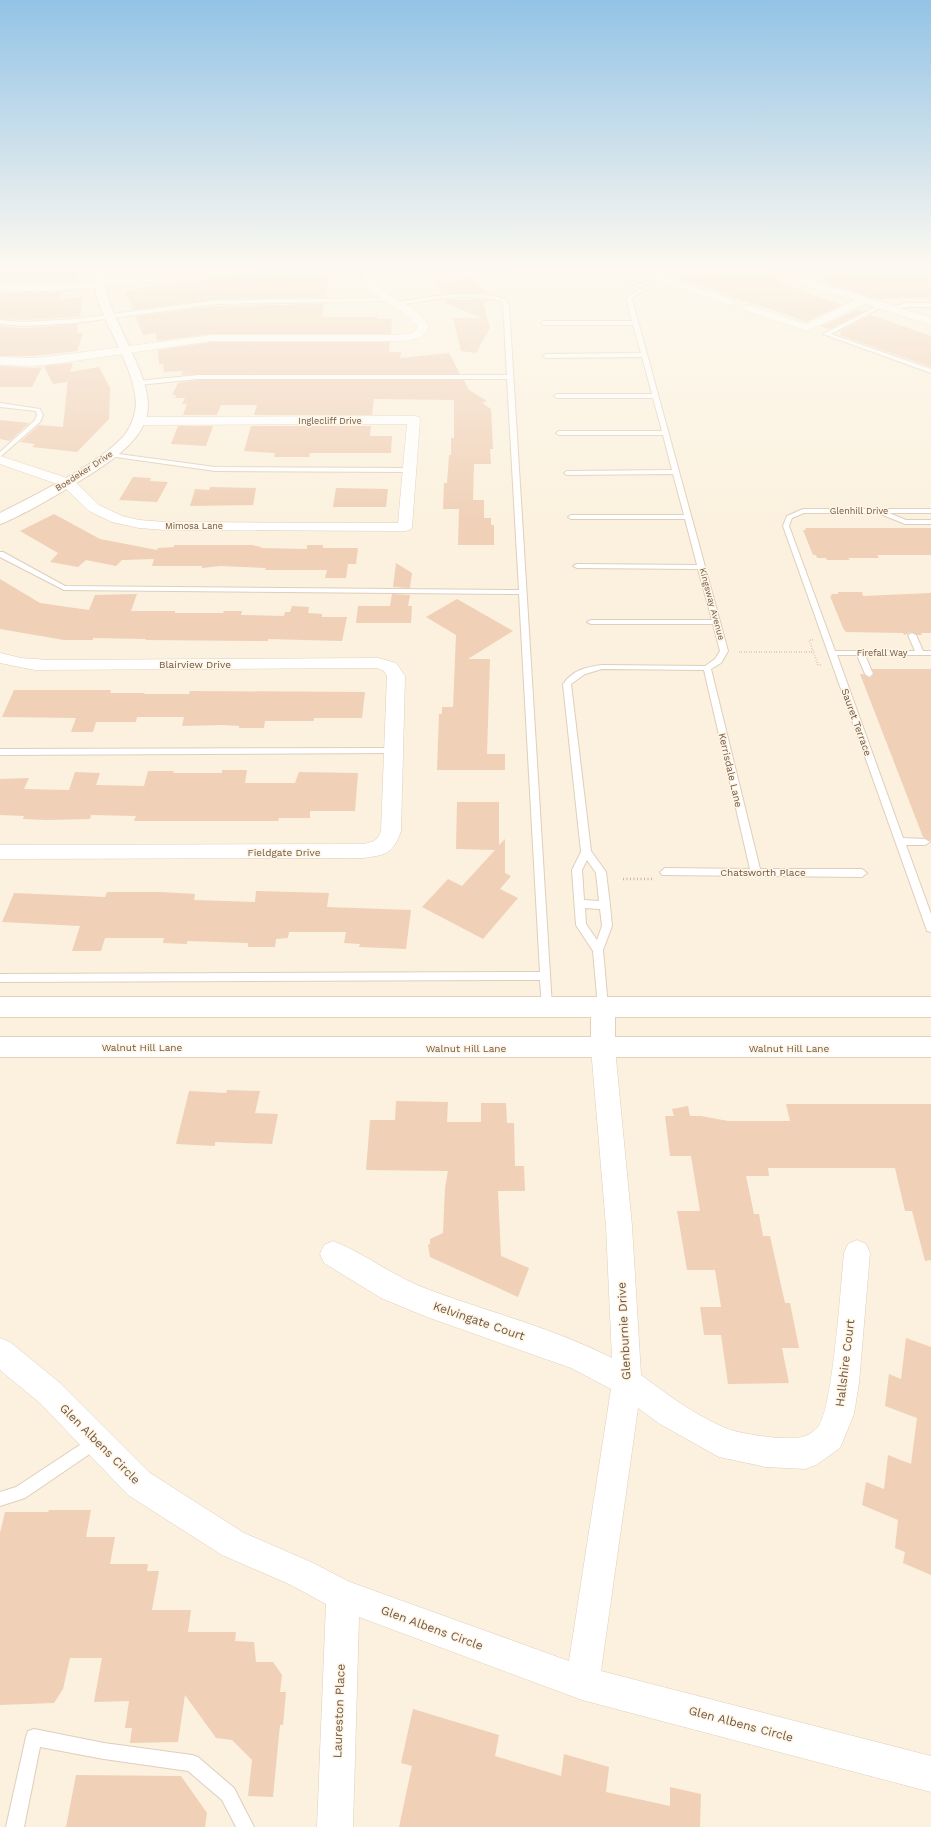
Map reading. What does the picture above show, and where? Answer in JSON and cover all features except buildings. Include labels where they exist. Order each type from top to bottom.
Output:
[{"type":"main road","name":"Boedeker Drive","points":[[0,518],[68,483],[111,455],[130,437],[139,421],[142,400],[138,384],[125,352]]},
{"type":"main road","points":[[0,1007],[931,1007]]},
{"type":"main road","points":[[603,1007],[604,1048]]},
{"type":"main road","name":"Walnut Hill Lane","points":[[0,1047],[931,1047]]},
{"type":"street","points":[[0,361],[34,362],[101,352]]},
{"type":"street","name":"Inglecliff Drive","points":[[139,421],[414,420],[405,527]]},
{"type":"street","name":"Mimosa Lane","points":[[0,460],[68,483],[94,508],[118,519],[139,524],[165,526],[405,527]]},
{"type":"street","name":"Blairview Drive","points":[[0,658],[11,662],[33,665],[378,663],[390,667]]},
{"type":"street","name":"Fieldgate Drive","points":[[0,852],[363,851],[378,849],[388,843],[390,831],[396,676],[390,667]]},
{"type":"street","name":"Glenburnie Drive","points":[[582,1683],[627,1382],[619,1226],[605,1080],[604,1048]]},
{"type":"street","name":"Hallshire Court","points":[[627,1382],[670,1414],[719,1442],[766,1452],[805,1454],[829,1437],[839,1414],[845,1383],[857,1253]]},
{"type":"street","name":"Kelvingate Court","points":[[333,1254],[391,1288],[427,1303],[578,1356],[627,1382]]},
{"type":"street","name":"Glen Albens Circle","points":[[0,1352],[50,1393],[139,1484],[233,1544],[300,1573],[343,1595],[582,1683],[931,1774]]},
{"type":"street","name":"Laureston Place","points":[[335,1827],[343,1595]]},
{"type":"lane","points":[[508,352],[547,1007]]},
{"type":"lane","points":[[878,352],[931,371]]},
{"type":"lane","points":[[546,356],[644,355]]},
{"type":"lane","name":"Kingsway Avenue","points":[[644,355],[724,651],[718,661],[707,668]]},
{"type":"lane","points":[[138,384],[198,377],[509,377]]},
{"type":"lane","points":[[556,396],[655,396]]},
{"type":"lane","points":[[0,405],[38,410],[40,415],[38,421],[0,455]]},
{"type":"lane","points":[[559,432],[665,433]]},
{"type":"lane","points":[[111,455],[215,469],[409,470]]},
{"type":"lane","points":[[567,473],[676,472]]},
{"type":"lane","name":"Glenhill Drive","points":[[789,517],[795,513],[812,510],[931,511]]},
{"type":"lane","points":[[879,511],[905,522],[931,522]]},
{"type":"lane","points":[[571,517],[688,517]]},
{"type":"lane","name":"Sauret Terrace","points":[[789,517],[786,526],[931,928]]},
{"type":"lane","points":[[0,554],[64,588],[522,592]]},
{"type":"lane","points":[[577,566],[702,567]]},
{"type":"lane","points":[[590,622],[717,622]]},
{"type":"lane","points":[[912,635],[920,653]]},
{"type":"lane","name":"Firefall Way","points":[[832,653],[931,653]]},
{"type":"lane","points":[[860,653],[869,674]]},
{"type":"lane","points":[[603,1007],[598,950],[607,926],[605,905],[601,872],[586,852],[567,684],[574,675],[586,670],[602,667],[707,668]]},
{"type":"lane","name":"Kerrisdale Lane","points":[[707,668],[756,872]]},
{"type":"lane","points":[[0,752],[394,751]]},
{"type":"lane","points":[[900,841],[925,842]]},
{"type":"lane","points":[[586,852],[577,870],[581,925],[598,950]]},
{"type":"lane","name":"Chatsworth Place","points":[[665,872],[862,873]]},
{"type":"lane","points":[[579,904],[605,905]]},
{"type":"lane","points":[[0,978],[545,976]]},
{"type":"lane","points":[[0,1499],[20,1493],[97,1441]]},
{"type":"lane","points":[[15,1827],[34,1737],[104,1751],[192,1763],[228,1794],[245,1827]]},
{"type":"path","points":[[739,652],[814,652]]},
{"type":"path","points":[[623,879],[654,879],[654,874],[661,874],[665,872]]}]
